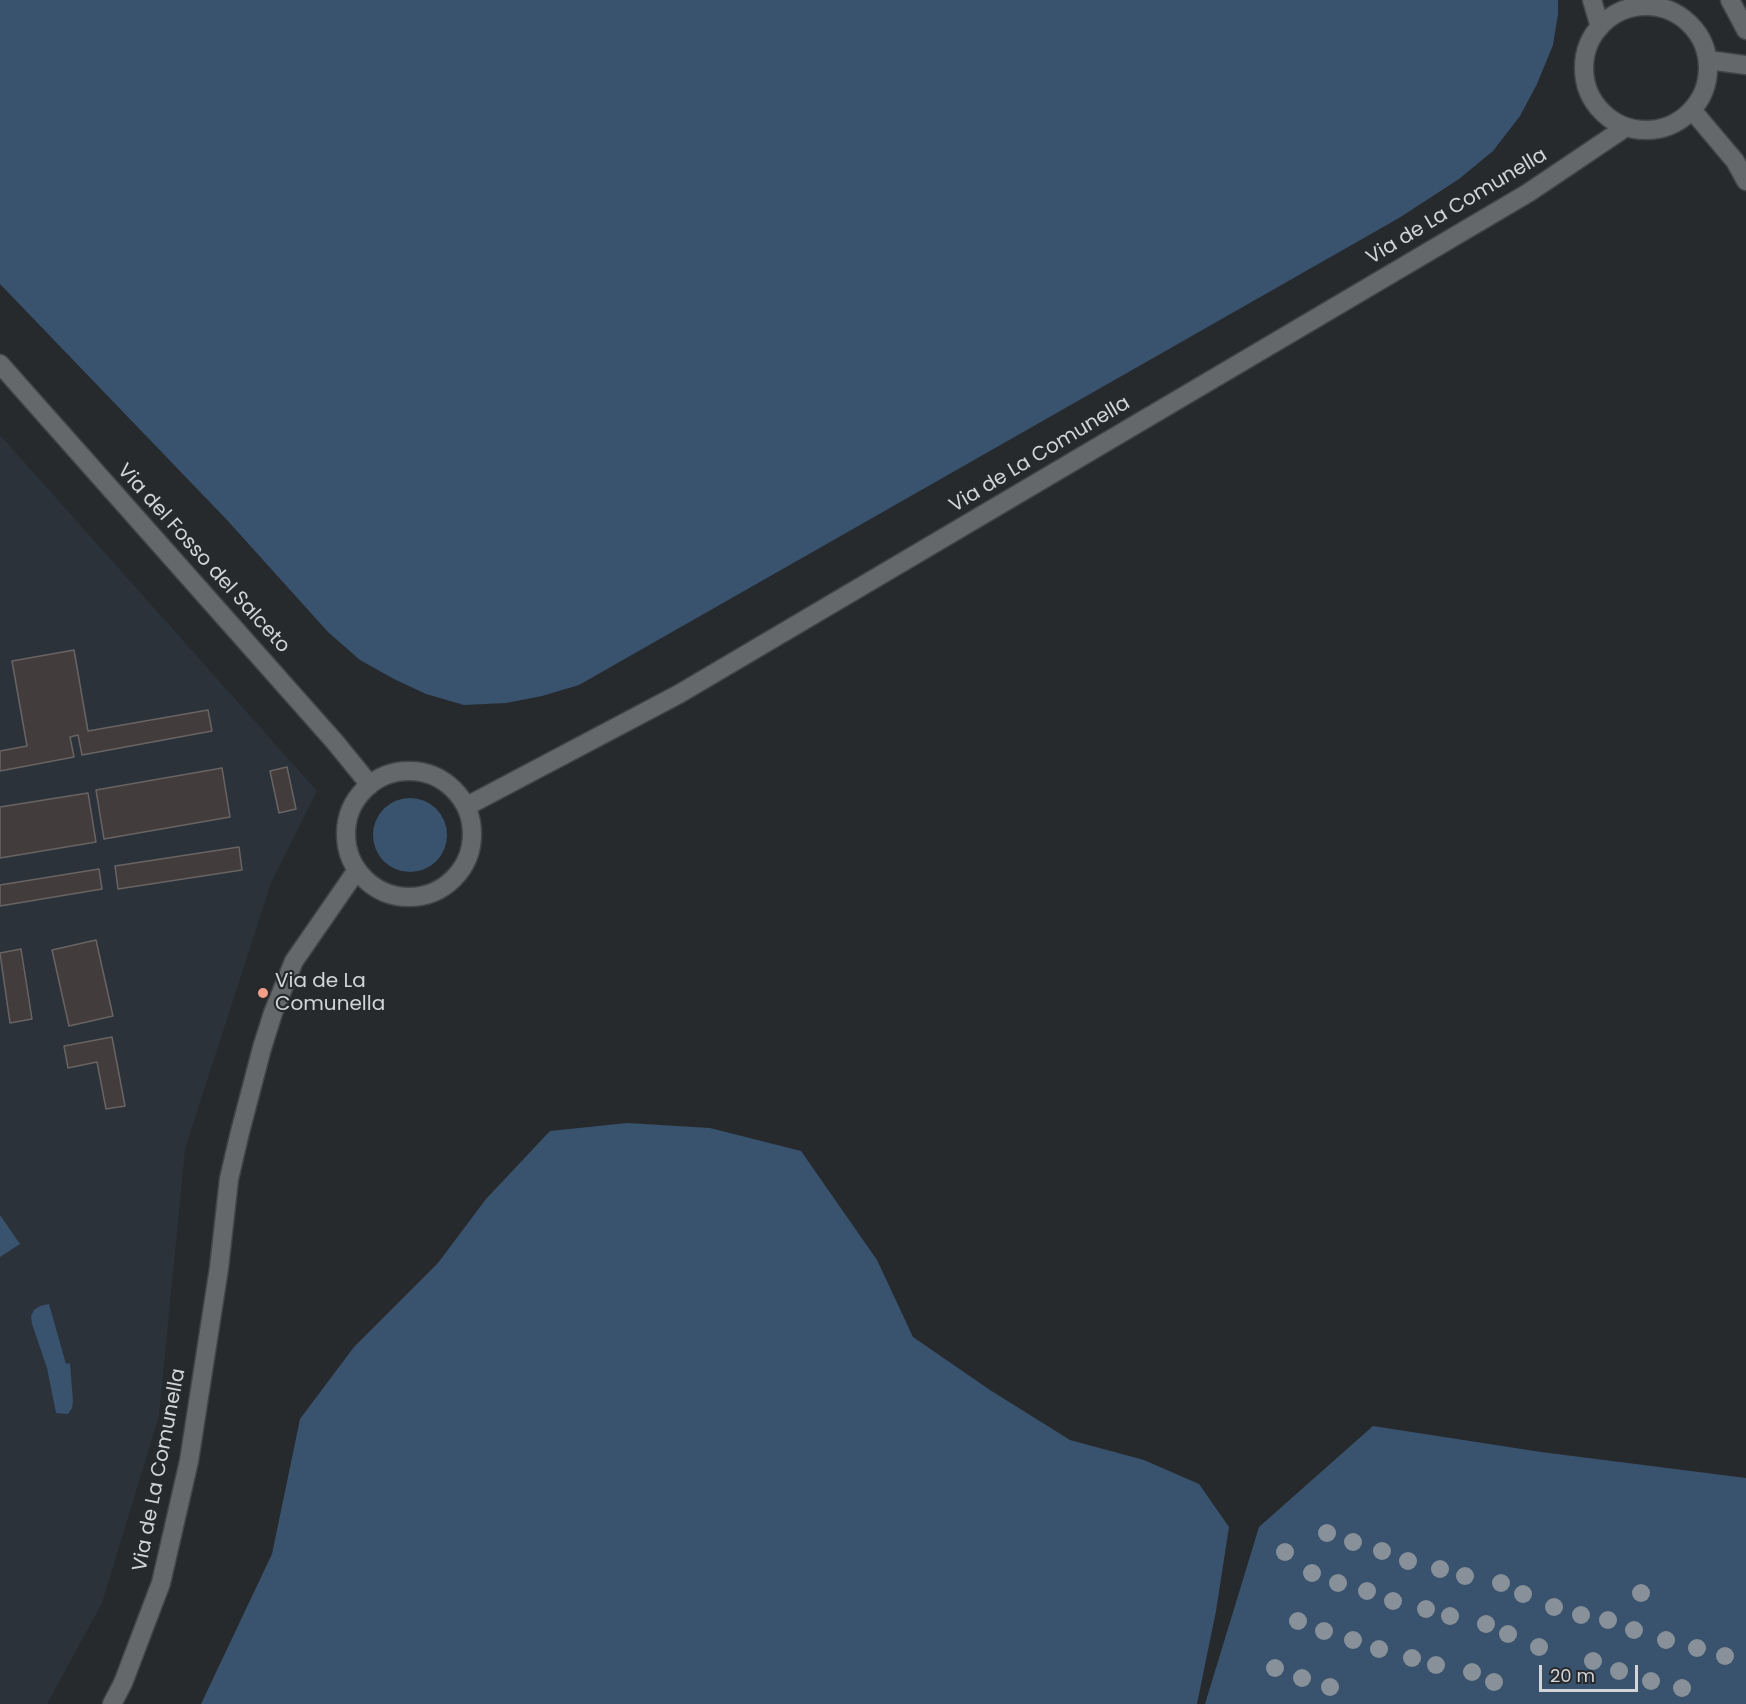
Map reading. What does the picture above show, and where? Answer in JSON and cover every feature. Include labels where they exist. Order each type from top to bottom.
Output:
[{"type":"street","points":[[1593,0],[1600,27]]},
{"type":"street","points":[[1730,0],[1746,30]]},
{"type":"street","points":[[1658,4],[1678,14],[1692,26],[1702,42],[1708,60],[1708,78],[1702,95],[1692,110],[1678,122],[1661,128],[1643,130],[1626,127],[1608,117],[1594,102],[1586,84],[1584,63],[1589,44],[1600,27],[1613,16],[1628,9],[1658,4]]},
{"type":"street","points":[[1708,60],[1746,65]]},
{"type":"street","points":[[1692,110],[1735,161],[1746,181]]},
{"type":"street","name":"Via de La Comunella","points":[[467,806],[680,694],[1528,193],[1626,127]]},
{"type":"street","name":"Via del Fosso del Salceto","points":[[0,364],[335,742],[370,785]]},
{"type":"street","points":[[406,770],[431,774],[452,787],[467,806],[472,832],[469,856],[456,878],[436,892],[412,898],[387,895],[365,882],[352,862],[345,837],[349,813],[362,791],[382,777],[406,770]]},
{"type":"street","name":"Via de La Comunella","points":[[112,1704],[123,1683],[161,1583],[189,1461],[219,1268],[230,1179],[262,1048],[294,961],[357,870]]},
{"type":"shaded area","points":[[0,0],[1558,0],[1558,14],[1553,45],[1537,84],[1520,116],[1493,151],[1459,179],[1399,218],[579,685],[542,696],[506,703],[464,705],[426,694],[394,679],[360,660],[328,632],[227,520],[0,284]]},
{"type":"shaded area","points":[[0,435],[317,791],[271,883],[185,1149],[159,1416],[102,1603],[47,1704],[0,1704]]},
{"type":"shaded area","points":[[410,798],[431,804],[441,814],[447,835],[441,856],[431,866],[410,872],[389,866],[379,856],[373,835],[379,814],[389,804]]},
{"type":"shaded area","points":[[627,1123],[710,1128],[801,1151],[877,1260],[913,1337],[990,1390],[1070,1440],[1144,1460],[1199,1484],[1229,1527],[1216,1611],[1197,1704],[201,1704],[272,1554],[300,1419],[354,1347],[438,1263],[486,1199],[550,1131]]},
{"type":"shaded area","points":[[0,1215],[20,1244],[0,1257]]},
{"type":"shaded area","points":[[49,1304],[66,1364],[70,1363],[73,1401],[68,1414],[56,1413],[47,1368],[32,1324],[31,1316],[34,1310]]},
{"type":"shaded area","points":[[1373,1426],[1541,1452],[1746,1478],[1746,1704],[1205,1704],[1259,1527]]},
{"type":"building","points":[[74,650],[88,731],[208,710],[212,731],[82,755],[78,735],[70,737],[74,757],[0,771],[0,751],[27,746],[12,661]]},
{"type":"building","points":[[287,767],[296,809],[279,813],[270,771]]},
{"type":"building","points":[[222,768],[230,817],[104,839],[96,790]]},
{"type":"building","points":[[88,793],[96,842],[0,858],[0,807]]},
{"type":"building","points":[[239,847],[242,870],[118,889],[115,866]]},
{"type":"building","points":[[99,869],[102,889],[0,906],[0,885]]},
{"type":"building","points":[[96,940],[113,1016],[69,1026],[52,950]]},
{"type":"building","points":[[21,949],[32,1019],[10,1023],[0,953]]},
{"type":"building","points":[[112,1037],[125,1106],[106,1109],[97,1062],[68,1068],[64,1046]]},
{"type":"place","name":"Via de La Comunella","points":[[263,993]]}]
